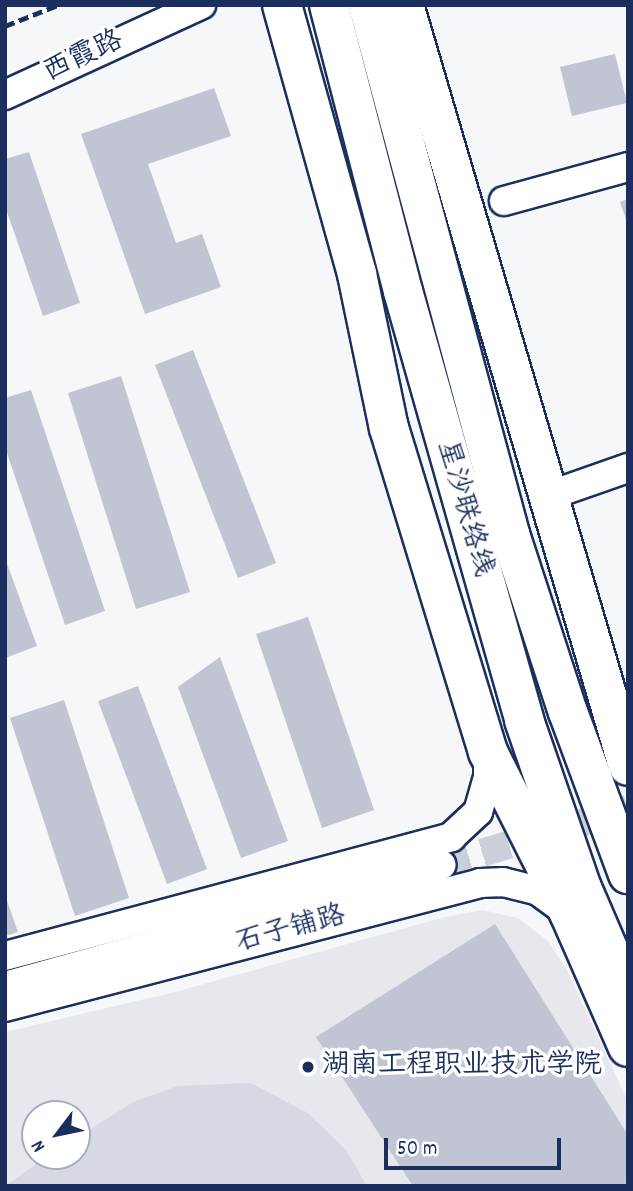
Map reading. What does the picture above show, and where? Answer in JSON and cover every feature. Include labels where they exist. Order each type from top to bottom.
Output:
[{"type":"main road","points":[[282,5],[357,274],[389,428],[488,752],[570,915],[628,1047]]},
{"type":"main road","points":[[368,5],[510,534],[568,712],[628,874]]},
{"type":"main road","points":[[404,5],[548,496],[622,729],[628,766]]},
{"type":"main road","name":"星沙联络线","points":[[330,8],[403,291],[524,720],[582,888],[628,995]]},
{"type":"street","name":"西霞路","points":[[5,95],[201,5]]},
{"type":"street","points":[[504,201],[628,167]]},
{"type":"street","points":[[548,496],[628,468]]},
{"type":"street","name":"石子铺路","points":[[5,956],[452,836],[478,812],[488,776],[488,752]]},
{"type":"street","name":"石子铺路","points":[[5,986],[442,865]]},
{"type":"street","name":"石子铺路","points":[[5,1007],[480,883],[503,882],[538,891],[554,900],[570,915]]},
{"type":"shaded area","name":"湖南工程职业技术学院","points":[[483,910],[518,918],[548,941],[567,970],[628,1102],[628,1186],[5,1186],[5,1032],[175,992],[441,918]]},
{"type":"shaded area","points":[[250,1083],[308,1113],[346,1150],[367,1186],[5,1186],[28,1170],[91,1170],[91,1129],[133,1102],[178,1086]]},
{"type":"building","points":[[615,54],[627,103],[572,116],[560,67]]},
{"type":"building","points":[[214,88],[231,136],[148,164],[176,243],[202,234],[221,287],[145,314],[81,134]]},
{"type":"building","points":[[29,152],[80,303],[43,316],[5,206],[5,159]]},
{"type":"building","points":[[628,199],[628,222],[627,222],[620,202]]},
{"type":"building","points":[[193,350],[276,563],[238,578],[155,365]]},
{"type":"building","points":[[121,376],[190,592],[136,609],[68,393]]},
{"type":"building","points":[[31,390],[105,611],[65,625],[5,447],[5,398]]},
{"type":"building","points":[[5,558],[37,646],[5,658]]},
{"type":"building","points":[[308,617],[374,810],[322,828],[256,634]]},
{"type":"building","points":[[220,657],[288,841],[241,858],[178,687]]},
{"type":"building","points":[[138,686],[207,869],[167,884],[98,701]]},
{"type":"building","points":[[64,700],[129,898],[75,916],[10,718]]},
{"type":"building","points":[[5,895],[18,932],[5,936]]},
{"type":"building","points":[[495,924],[628,1135],[628,1182],[622,1186],[413,1186],[316,1037]]},
{"type":"tunnel","points":[[442,865],[628,809]]},
{"type":"railway","points":[[5,26],[58,5]]},
{"type":"place","name":"湖南工程职业技术学院","points":[[308,1067]]}]
